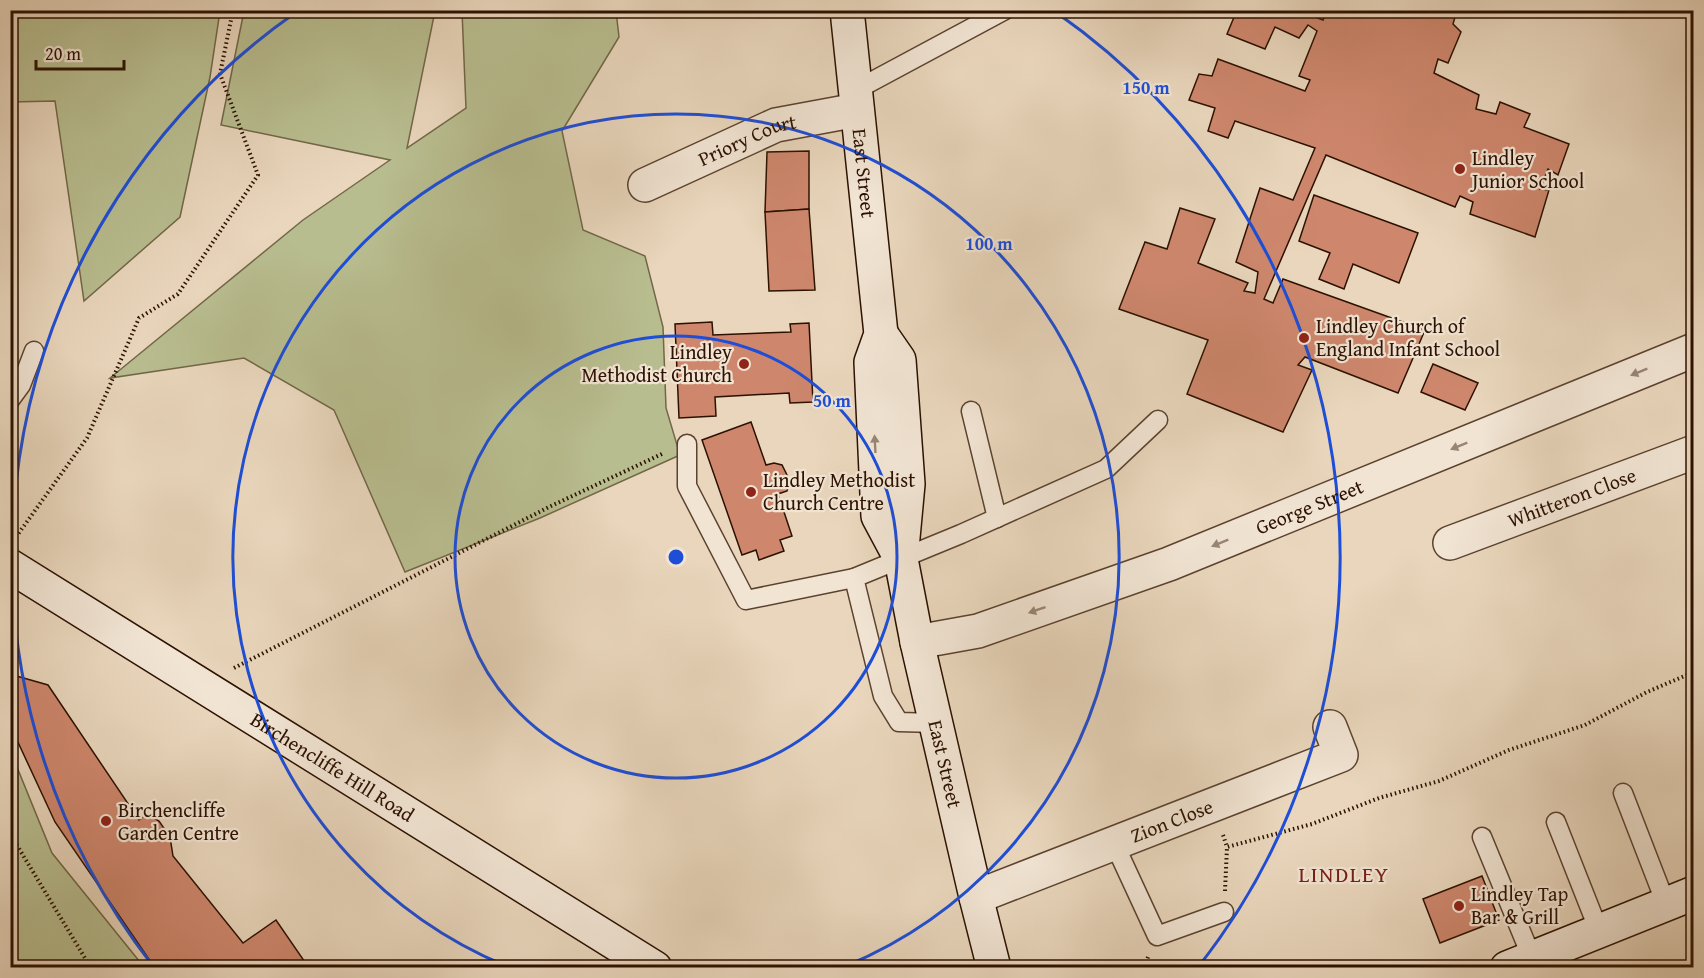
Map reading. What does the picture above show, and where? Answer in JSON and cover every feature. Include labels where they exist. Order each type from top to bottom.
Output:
[{"type":"street","name":"East Street","points":[[847,10],[881,334],[871,362],[878,516],[901,559],[917,642],[994,968]]},
{"type":"street","name":"Priory Court","points":[[645,185],[776,125],[855,101]]},
{"type":"street","name":"George Street","points":[[917,642],[978,631],[1169,564],[1694,350]]},
{"type":"street","name":"Whitteron Close","points":[[1450,543],[1694,452]]},
{"type":"street","name":"Birchencliffe Hill Road","points":[[10,566],[655,968]]},
{"type":"street","name":"Zion Close","points":[[976,897],[1341,754],[1330,727]]},
{"type":"street","points":[[1531,962],[1680,898]]},
{"type":"lane","points":[[855,101],[1005,10]]},
{"type":"lane","points":[[10,400],[21,385],[34,351]]},
{"type":"lane","points":[[972,411],[997,518]]},
{"type":"lane","points":[[687,444],[687,486],[746,600],[854,578],[997,518],[1106,469],[1158,420]]},
{"type":"lane","points":[[854,578],[883,696],[898,722],[936,723]]},
{"type":"lane","points":[[1623,793],[1680,898]]},
{"type":"lane","points":[[1556,822],[1599,931]]},
{"type":"lane","points":[[1482,837],[1531,962]]},
{"type":"lane","points":[[1114,843],[1157,936],[1224,912]]},
{"type":"path","points":[[10,545],[87,438],[139,318],[178,294],[258,175],[220,74],[233,10]]},
{"type":"path","points":[[201,685],[551,506],[687,444]]},
{"type":"path","points":[[1227,847],[1312,824],[1379,798],[1439,781],[1509,750],[1585,725],[1647,692],[1694,672]]},
{"type":"path","points":[[1689,763],[1694,774]]},
{"type":"path","points":[[1214,804],[1227,847],[1224,912]]},
{"type":"path","points":[[10,828],[15,842],[91,968]]},
{"type":"green space","points":[[10,11],[220,11],[210,77],[180,217],[84,301],[55,101],[11,102]]},
{"type":"green space","points":[[244,11],[435,11],[407,148],[466,108],[462,11],[616,11],[619,37],[562,131],[583,230],[645,256],[663,327],[666,408],[680,455],[540,518],[405,572],[334,410],[244,358],[110,378],[303,220],[390,160],[221,125]]},
{"type":"green space","points":[[10,750],[52,853],[144,967],[11,967]]},
{"type":"building","points":[[1237,10],[1316,10],[1315,17],[1323,20],[1327,10],[1457,10],[1453,24],[1461,32],[1448,63],[1438,59],[1434,73],[1479,95],[1476,109],[1496,114],[1500,102],[1530,114],[1524,127],[1569,144],[1558,175],[1548,169],[1540,189],[1549,190],[1535,237],[1470,214],[1473,202],[1460,196],[1455,207],[1326,155],[1264,299],[1273,303],[1283,279],[1425,330],[1398,393],[1305,357],[1298,365],[1312,370],[1283,432],[1187,394],[1208,340],[1119,309],[1145,242],[1167,249],[1180,208],[1215,219],[1198,263],[1248,283],[1244,291],[1255,293],[1258,272],[1236,262],[1260,188],[1293,200],[1315,148],[1235,121],[1228,138],[1208,131],[1215,108],[1189,100],[1199,74],[1212,76],[1218,59],[1305,91],[1310,80],[1299,76],[1317,31],[1308,25],[1299,38],[1275,27],[1265,49],[1227,34]]},
{"type":"building","points":[[809,151],[809,209],[765,212],[767,152]]},
{"type":"building","points":[[1314,195],[1418,233],[1399,283],[1353,264],[1344,289],[1319,279],[1330,253],[1299,241]]},
{"type":"building","points":[[809,209],[815,290],[769,291],[765,212]]},
{"type":"building","name":"Lindley Methodist Church","points":[[712,322],[713,335],[791,332],[790,324],[809,323],[813,402],[790,403],[789,393],[715,397],[716,416],[679,418],[675,324]]},
{"type":"building","points":[[1433,364],[1478,383],[1465,410],[1421,392]]},
{"type":"building","name":"Lindley Methodist Church Centre","points":[[751,422],[766,465],[774,463],[782,465],[790,481],[787,491],[778,494],[792,536],[780,540],[784,551],[759,560],[756,550],[742,555],[702,440]]},
{"type":"building","name":"Birchencliffe Garden Centre","points":[[13,675],[48,685],[139,820],[147,814],[159,821],[170,837],[173,856],[243,943],[276,920],[309,968],[155,968],[55,822],[10,725],[10,677]]},
{"type":"building","name":"Lindley Tap Bar & Grill","points":[[1482,876],[1499,920],[1440,943],[1423,899]]},
{"type":"place","name":"Lindley Junior School","points":[[1460,169]]},
{"type":"place","name":"Lindley Church of England Infant School","points":[[1304,338]]},
{"type":"place","name":"Lindley Methodist Church","points":[[744,364]]},
{"type":"place","name":"Lindley Methodist Church Centre","points":[[751,492]]},
{"type":"place","name":"Birchencliffe Garden Centre","points":[[106,821]]},
{"type":"place","name":"Lindley Tap Bar & Grill","points":[[1459,906]]},
{"type":"district","name":"LINDLEY","points":[[1344,874]]}]
